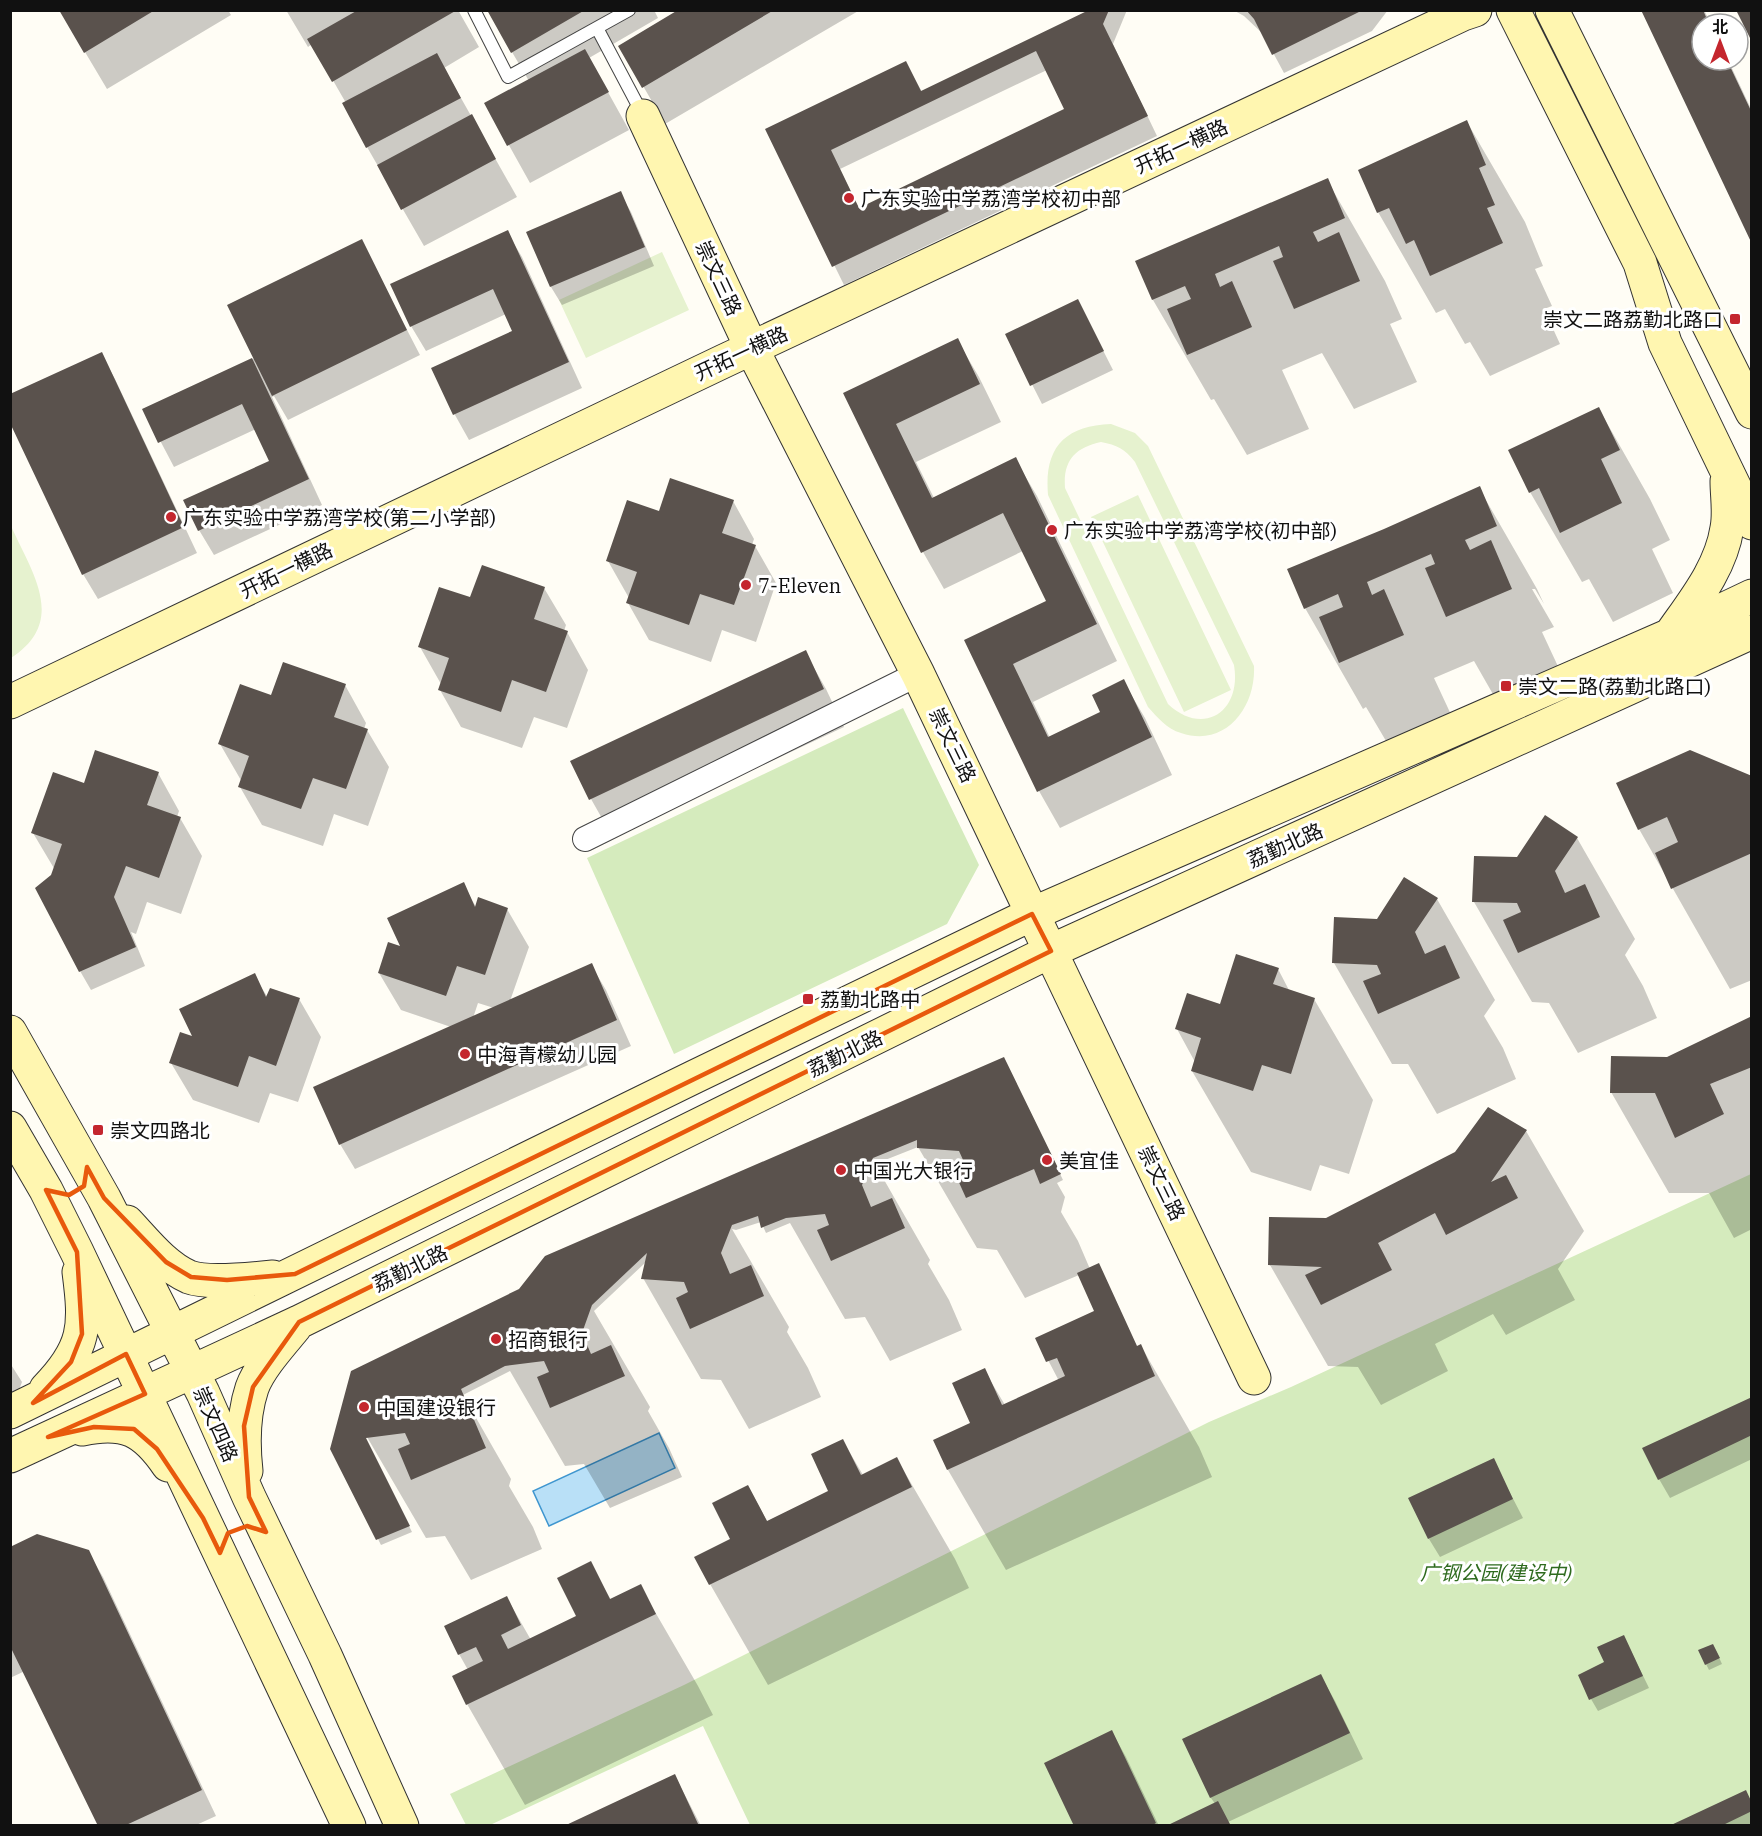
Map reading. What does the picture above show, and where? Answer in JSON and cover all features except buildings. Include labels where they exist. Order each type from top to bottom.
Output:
[{"type":"main road","name":"开拓一横路","points":[[10,702],[752,349],[1474,10]]},
{"type":"main road","points":[[1513,10],[1640,263],[1665,343],[1752,523]]},
{"type":"main road","points":[[1552,10],[1752,412]]},
{"type":"main road","name":"崇文三路","points":[[644,116],[752,349],[918,674],[1254,1378]]},
{"type":"main road","points":[[1665,343],[1690,357],[1706,349],[1711,330]]},
{"type":"main road","points":[[1711,330],[1752,395]]},
{"type":"main road","points":[[1670,635],[1709,578],[1722,551],[1728,526],[1726,473]]},
{"type":"main road","name":"荔勤北路","points":[[22,1407],[126,1354],[295,1274],[694,1077],[1032,914],[1670,635],[1752,596]]},
{"type":"main road","name":"荔勤北路","points":[[10,1456],[193,1372],[393,1276],[1051,951],[1752,632]]},
{"type":"main road","points":[[1701,656],[1752,657]]},
{"type":"main road","name":"崇文四路","points":[[10,1032],[104,1198],[193,1372],[402,1826]]},
{"type":"main road","points":[[10,1128],[46,1190],[77,1252],[349,1826]]},
{"type":"main road","points":[[46,1190],[69,1195],[84,1186],[87,1167]]},
{"type":"main road","points":[[104,1198],[166,1262],[191,1277],[227,1280],[295,1274]]},
{"type":"main road","points":[[377,1234],[370,1255],[378,1269],[393,1276]]},
{"type":"main road","points":[[22,1407],[71,1362],[82,1334],[82,1304],[77,1252]]},
{"type":"main road","points":[[249,1497],[244,1456],[244,1426],[253,1387],[298,1322]]},
{"type":"main road","points":[[48,1437],[94,1427],[134,1429],[158,1449],[203,1518]]},
{"type":"main road","points":[[220,1553],[228,1533],[247,1526],[266,1532]]},
{"type":"street","points":[[585,839],[918,674]]},
{"type":"lane","points":[[474,10],[508,77],[629,10]]},
{"type":"lane","points":[[597,28],[644,116]]},
{"type":"highlighted area","points":[[1032,914],[1051,951],[299,1322],[253,1387],[244,1426],[249,1497],[266,1532],[247,1526],[228,1533],[220,1553],[203,1518],[157,1449],[134,1429],[94,1427],[48,1437],[145,1394],[126,1354],[33,1403],[71,1362],[82,1334],[77,1252],[46,1190],[69,1195],[84,1186],[87,1167],[104,1198],[166,1262],[191,1277],[227,1280],[295,1274]]},
{"type":"green space","points":[[662,252],[689,310],[586,358],[559,300]]},
{"type":"green space","points":[[1111,424],[1135,433],[1148,446],[1254,666],[1250,696],[1243,710],[1235,721],[1211,735],[1197,736],[1171,729],[1148,707],[1048,495],[1050,464],[1060,443],[1081,429]],"holes":[[[1101,442],[1116,446],[1135,462],[1234,665],[1235,682],[1232,696],[1226,707],[1206,719],[1181,714],[1168,704],[1065,488],[1066,470],[1072,457],[1084,448]]]},
{"type":"green space","points":[[1138,495],[1231,690],[1184,712],[1091,517]]},
{"type":"green space","points":[[11,526],[35,579],[42,612],[38,628],[28,644],[11,658]]},
{"type":"green space","points":[[903,708],[979,865],[947,924],[674,1054],[587,858]]},
{"type":"green space","name":"广钢公园(建设中)","points":[[1751,1174],[1751,1825],[750,1825],[703,1726],[490,1825],[466,1825],[450,1794],[684,1685],[1209,1422],[1291,1387]]},
{"type":"water","points":[[659,1433],[675,1468],[549,1526],[533,1491]]},
{"type":"place","name":"广东实验中学荔湾学校初中部","points":[[849,198]]},
{"type":"place","name":"崇文二路荔勤北路口","points":[[1735,319]]},
{"type":"place","name":"广东实验中学荔湾学校(第二小学部)","points":[[171,517]]},
{"type":"place","name":"广东实验中学荔湾学校(初中部)","points":[[1052,530]]},
{"type":"place","name":"7-Eleven","points":[[746,585]]},
{"type":"place","name":"崇文二路(荔勤北路口)","points":[[1506,686]]},
{"type":"place","name":"荔勤北路中","points":[[808,999]]},
{"type":"place","name":"中海青檬幼儿园","points":[[465,1054]]},
{"type":"place","name":"崇文四路北","points":[[98,1130]]},
{"type":"place","name":"美宜佳","points":[[1047,1160]]},
{"type":"place","name":"中国光大银行","points":[[841,1170]]},
{"type":"place","name":"招商银行","points":[[496,1339]]},
{"type":"place","name":"中国建设银行","points":[[364,1407]]}]
